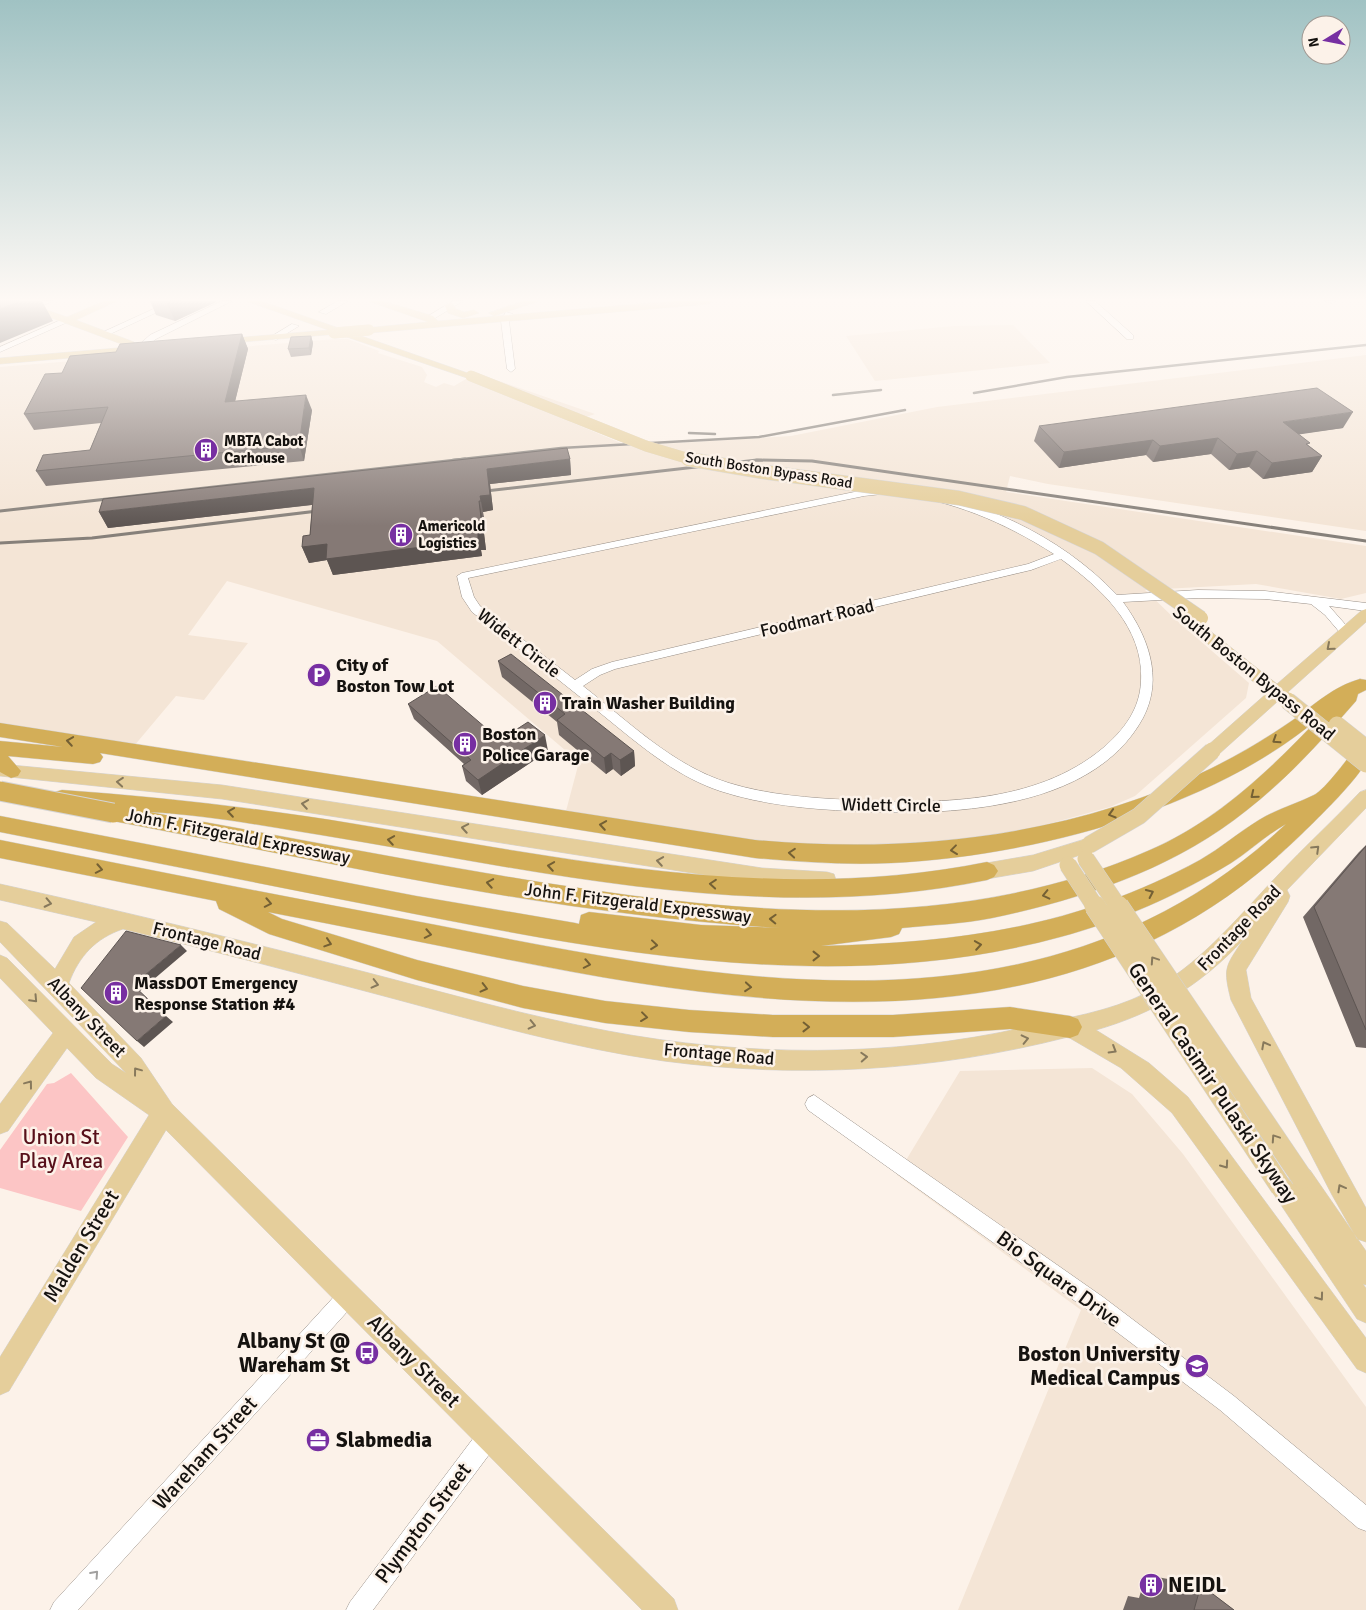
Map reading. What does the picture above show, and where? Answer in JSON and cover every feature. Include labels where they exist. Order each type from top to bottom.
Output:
[{"type":"highway","points":[[0,730],[755,849],[845,856],[926,853],[1020,840],[1129,809],[1202,782],[1255,753],[1363,681]]},
{"type":"highway","name":"John F. Fitzgerald Expressway","points":[[0,791],[116,806],[517,888],[678,912],[739,918],[817,920],[885,918],[961,911],[1032,898],[1095,882],[1160,856],[1195,836],[1242,805],[1281,772],[1363,681]]},
{"type":"highway","points":[[0,748],[133,761],[188,759]]},
{"type":"highway","points":[[0,849],[203,890],[654,976],[788,990],[870,991],[926,988],[987,980],[1052,966],[1098,952],[1163,925],[1206,900],[1248,869],[1283,839],[1326,797],[1366,748]]},
{"type":"highway","points":[[0,812],[94,836],[596,937],[724,952],[849,956],[974,946],[1043,932],[1091,918],[1190,875],[1228,854],[1270,822],[1326,797]]},
{"type":"highway","points":[[116,806],[254,816],[569,869],[774,889],[844,889],[902,886],[987,871]]},
{"type":"highway","points":[[0,824],[94,836],[533,913],[658,930],[750,936],[850,936],[961,911]]},
{"type":"highway","points":[[203,890],[277,927],[465,984],[578,1008],[660,1019],[773,1026],[893,1026],[1010,1018],[1070,1027]]},
{"type":"main road","name":"South Boston Bypass Road","points":[[471,376],[646,446],[692,460],[764,472],[959,498],[1010,509],[1051,524],[1077,536],[1144,579],[1287,693],[1366,764]]},
{"type":"main road","points":[[0,800],[10,784],[4,767],[263,797],[762,876],[867,880],[915,879],[987,871],[1077,855],[1143,813],[1212,751],[1287,693],[1366,614]]},
{"type":"main road","name":"South Boston Bypass Road","points":[[1287,693],[1366,748]]},
{"type":"main road","name":"Frontage Road","points":[[0,892],[125,920],[522,1022],[615,1043],[751,1058],[873,1057],[993,1045],[1070,1027],[1142,1005],[1189,978],[1221,951],[1292,872],[1366,797]]},
{"type":"main road","name":"General Casimir Pulaski Skyway","points":[[1077,855],[1292,1183],[1366,1310]]},
{"type":"main road","points":[[1292,872],[1276,905],[1236,968],[1237,987],[1241,1000],[1336,1179],[1366,1230]]},
{"type":"main road","points":[[58,986],[69,958],[79,944],[104,927],[125,920]]},
{"type":"main road","name":"Albany Street","points":[[0,929],[58,986],[137,1069],[164,1112]]},
{"type":"main road","name":"Albany Street","points":[[0,964],[104,1071],[164,1112],[488,1436],[648,1604]]},
{"type":"main road","points":[[1070,1027],[1130,1060],[1156,1081],[1180,1105],[1366,1360]]},
{"type":"main road","points":[[0,1123],[66,1033]]},
{"type":"main road","name":"Malden Street","points":[[0,1382],[164,1112]]},
{"type":"main road","name":"General Casimir Pulaski Skyway","points":[[1292,1183],[1366,1273]]},
{"type":"street","name":"Widett Circle","points":[[885,490],[927,495],[972,509],[1022,531],[1063,555],[1093,577],[1118,603],[1139,638],[1147,669],[1143,705],[1130,729],[1099,760],[1067,778],[1025,792],[965,804],[908,808],[807,803],[765,797],[724,787],[678,765],[472,606],[462,576],[885,490]]},
{"type":"street","name":"Foodmart Road","points":[[574,686],[596,672],[621,664],[1031,567],[1063,555]]},
{"type":"street","points":[[1118,603],[1210,601],[1228,596],[1265,595],[1366,606]]},
{"type":"street","points":[[1312,600],[1329,612],[1346,632]]},
{"type":"street","name":"Bio Square Drive","points":[[814,1104],[1106,1311],[1227,1403],[1366,1520]]},
{"type":"street","name":"Wareham Street","points":[[62,1610],[348,1296]]},
{"type":"street","name":"Plympton Street","points":[[358,1610],[488,1436]]},
{"type":"shaded area","points":[[0,376],[427,376],[424,382],[436,387],[444,383],[454,386],[471,376],[485,376],[595,414],[571,422],[628,446],[791,436],[937,407],[1192,376],[1366,376],[1366,531],[1048,484],[1010,476],[1006,492],[1366,546],[1366,593],[1341,599],[1256,584],[1145,590],[1175,619],[1249,683],[1246,698],[1135,796],[1110,807],[1041,826],[964,841],[854,849],[753,842],[566,811],[579,762],[437,641],[227,581],[188,635],[248,643],[204,700],[176,696],[134,746],[0,725]]},
{"type":"shaded area","points":[[872,376],[922,376],[875,381]]},
{"type":"shaded area","name":"Boston University Medical Campus","points":[[1092,1068],[1132,1094],[1183,1154],[1366,1407],[1366,1610],[958,1610],[1081,1310],[897,1175],[960,1071]]},
{"type":"green space","name":"Union St Play Area","points":[[71,1073],[128,1137],[81,1211],[0,1188],[0,1150],[47,1084],[54,1083]]},
{"type":"building","points":[[44,376],[231,376],[225,402],[306,395],[299,445],[36,471],[43,455],[90,450],[108,407],[24,414]]},
{"type":"building","points":[[1317,388],[1353,412],[1283,422],[1310,443],[1306,444],[1322,456],[1272,463],[1257,451],[1237,454],[1218,438],[1160,446],[1153,440],[1064,452],[1039,426]]},
{"type":"building","points":[[567,448],[570,459],[487,469],[490,495],[480,496],[483,534],[478,534],[478,540],[326,559],[327,544],[302,547],[303,536],[310,535],[314,488],[99,512],[103,499]]},
{"type":"building","points":[[511,654],[634,751],[620,760],[611,753],[604,758],[557,720],[565,714],[498,661]]},
{"type":"building","points":[[437,686],[500,740],[528,722],[545,735],[478,780],[462,766],[471,760],[408,704]]},
{"type":"building","points":[[1366,846],[1366,1030],[1314,907]]},
{"type":"building","name":"MassDOT Emergency Response Station #4","points":[[126,931],[181,945],[133,985],[166,1016],[137,1041],[81,988]]},
{"type":"building","points":[[1201,1585],[1234,1610],[1194,1610]]},
{"type":"railway","points":[[974,393],[1075,376]]},
{"type":"railway","points":[[833,395],[881,390]]},
{"type":"railway","points":[[453,460],[561,448],[759,437],[905,410]]},
{"type":"railway","points":[[689,433],[715,434]]},
{"type":"railway","points":[[0,511],[465,459]]},
{"type":"railway","points":[[477,492],[757,460]]},
{"type":"railway","points":[[757,460],[762,460]]},
{"type":"railway","points":[[757,460],[812,461],[1366,541]]},
{"type":"railway","points":[[0,543],[92,538],[326,510]]},
{"type":"place","name":"MBTA Cabot Carhouse","points":[[206,450]]},
{"type":"place","name":"Americold Logistics","points":[[401,535]]},
{"type":"place","name":"City of Boston Tow Lot","points":[[319,675]]},
{"type":"place","name":"Train Washer Building","points":[[545,703]]},
{"type":"place","name":"Boston Police Garage","points":[[465,744]]},
{"type":"place","name":"MassDOT Emergency Response Station #4","points":[[116,993]]},
{"type":"place","name":"Albany St @ Wareham St","points":[[367,1353]]},
{"type":"place","name":"Boston University Medical Campus","points":[[1197,1366]]},
{"type":"place","name":"Slabmedia","points":[[318,1440]]},
{"type":"place","name":"NEIDL","points":[[1151,1585]]}]
